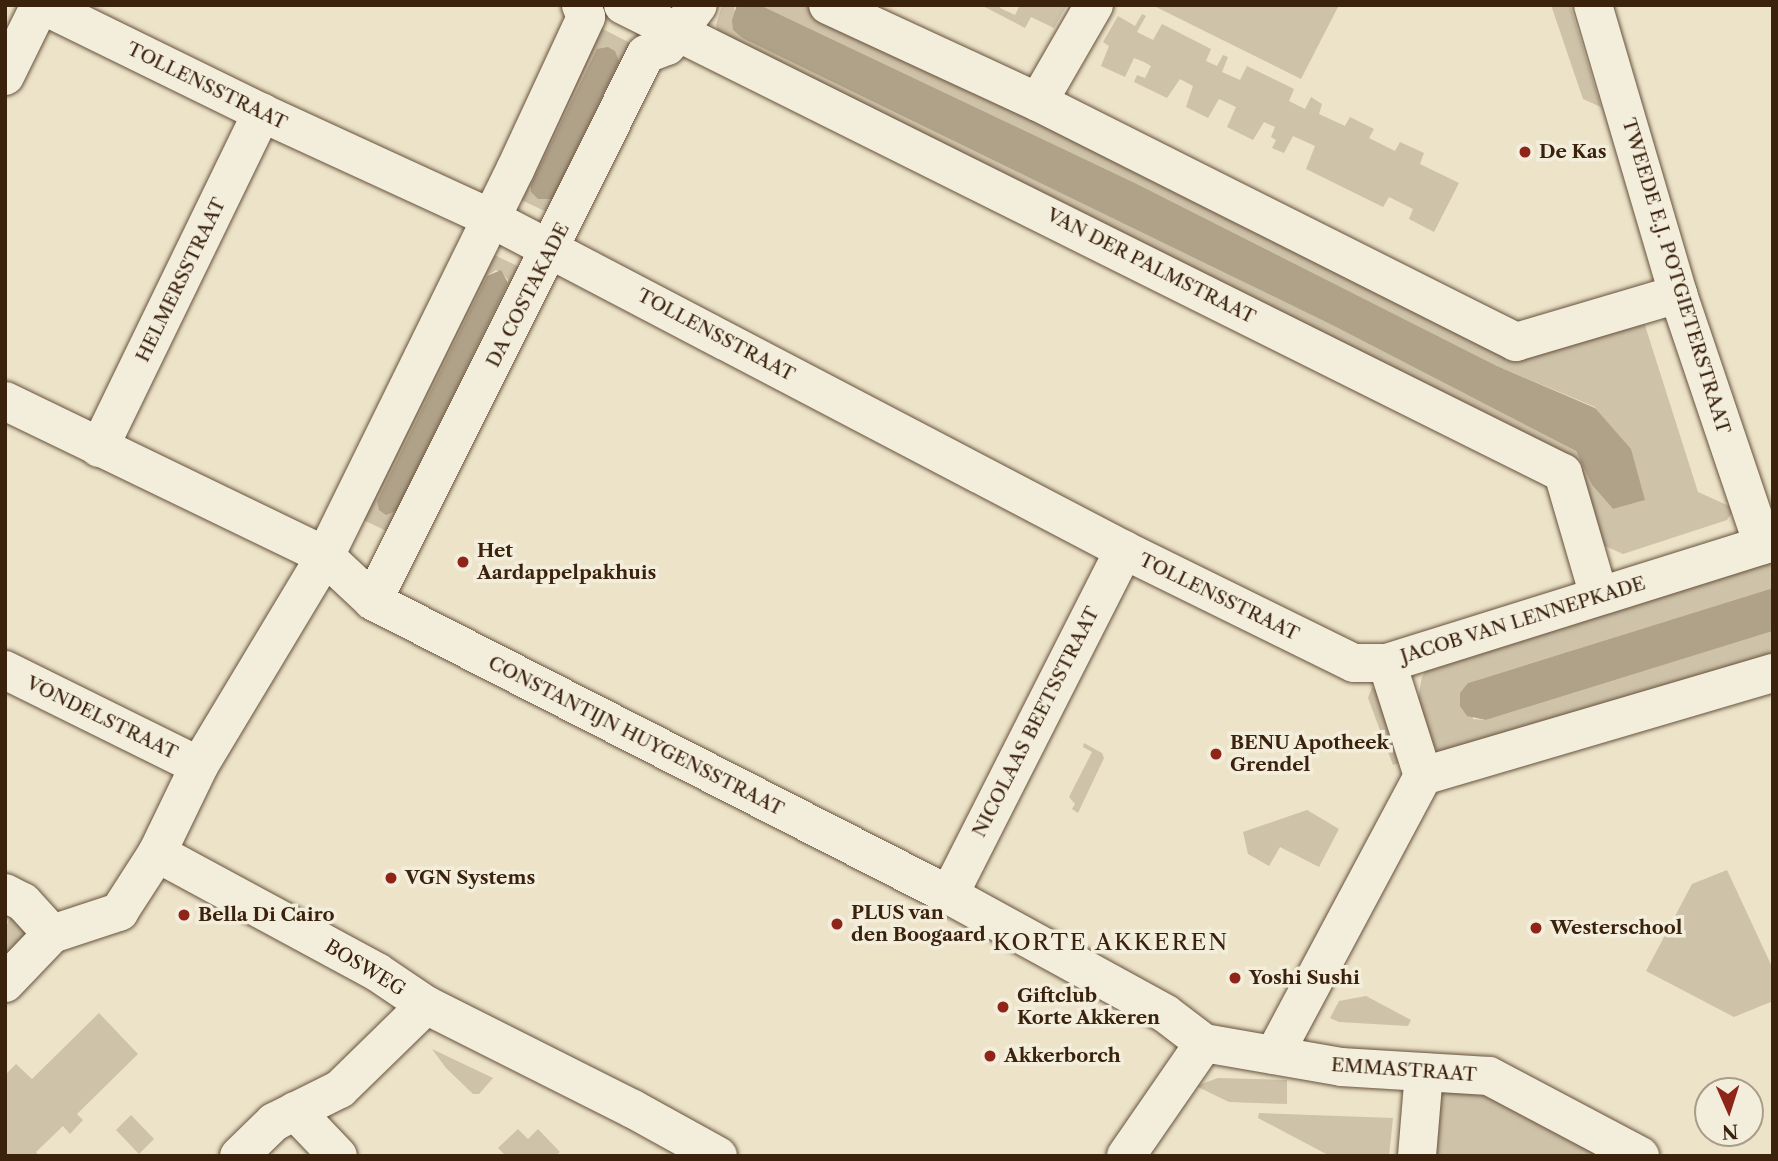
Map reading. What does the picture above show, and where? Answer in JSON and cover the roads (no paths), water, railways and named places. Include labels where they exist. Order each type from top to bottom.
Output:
[{"type":"street","points":[[5,76],[41,5]]},
{"type":"street","name":"TOLLENSSTRAAT","points":[[41,5],[262,113],[491,218],[1124,550],[1354,663],[1387,663]]},
{"type":"street","points":[[5,983],[52,934],[119,912],[157,853],[199,766],[325,556],[586,17],[581,5]]},
{"type":"street","name":"VAN DER PALMSTRAAT","points":[[623,5],[689,19],[999,190],[1563,473],[1599,596]]},
{"type":"street","points":[[828,5],[1038,102],[1516,342],[1678,294]]},
{"type":"street","points":[[1038,102],[1094,5]]},
{"type":"street","name":"TWEEDE E.J. POTGIETERSTRAAT","points":[[1593,5],[1678,294],[1768,544]]},
{"type":"street","name":"DA COSTAKADE","points":[[373,601],[646,54],[667,46],[689,19]]},
{"type":"street","name":"HELMERSSTRAAT","points":[[99,448],[262,113]]},
{"type":"street","name":"CONSTANTIJN HUYGENSSTRAAT","points":[[5,401],[325,556],[373,601],[948,895],[1166,1014],[1204,1043],[1274,1055]]},
{"type":"street","name":"JACOB VAN LENNEPKADE","points":[[1423,776],[1387,663],[1768,544]]},
{"type":"street","name":"NICOLAAS BEETSSTRAAT","points":[[948,895],[1124,550]]},
{"type":"street","name":"VONDELSTRAAT","points":[[5,670],[199,766]]},
{"type":"street","points":[[1274,1055],[1423,776],[1773,673]]},
{"type":"street","name":"BOSWEG","points":[[157,853],[377,972],[426,1005],[633,1109],[718,1156]]},
{"type":"street","points":[[5,893],[23,901],[52,934]]},
{"type":"street","points":[[239,1156],[274,1122],[340,1089],[426,1005]]},
{"type":"street","points":[[1126,1156],[1204,1043]]},
{"type":"street","name":"EMMASTRAAT","points":[[1274,1055],[1341,1067],[1489,1076],[1640,1156]]},
{"type":"street","points":[[1417,1156],[1423,1072]]},
{"type":"street","points":[[295,1111],[338,1156]]},
{"type":"place","name":"De Kas","points":[[1525,152]]},
{"type":"place","name":"Het Aardappelpakhuis","points":[[463,562]]},
{"type":"place","name":"BENU Apotheek Grendel","points":[[1216,754]]},
{"type":"place","name":"VGN Systems","points":[[391,878]]},
{"type":"place","name":"Bella Di Cairo","points":[[184,915]]},
{"type":"place","name":"PLUS van den Boogaard","points":[[837,924]]},
{"type":"place","name":"Westerschool","points":[[1536,928]]},
{"type":"place","name":"Yoshi Sushi","points":[[1235,978]]},
{"type":"place","name":"Giftclub Korte Akkeren","points":[[1003,1007]]},
{"type":"place","name":"Akkerborch","points":[[990,1056]]},
{"type":"district","name":"KORTE AKKEREN","points":[[1111,942]]}]
